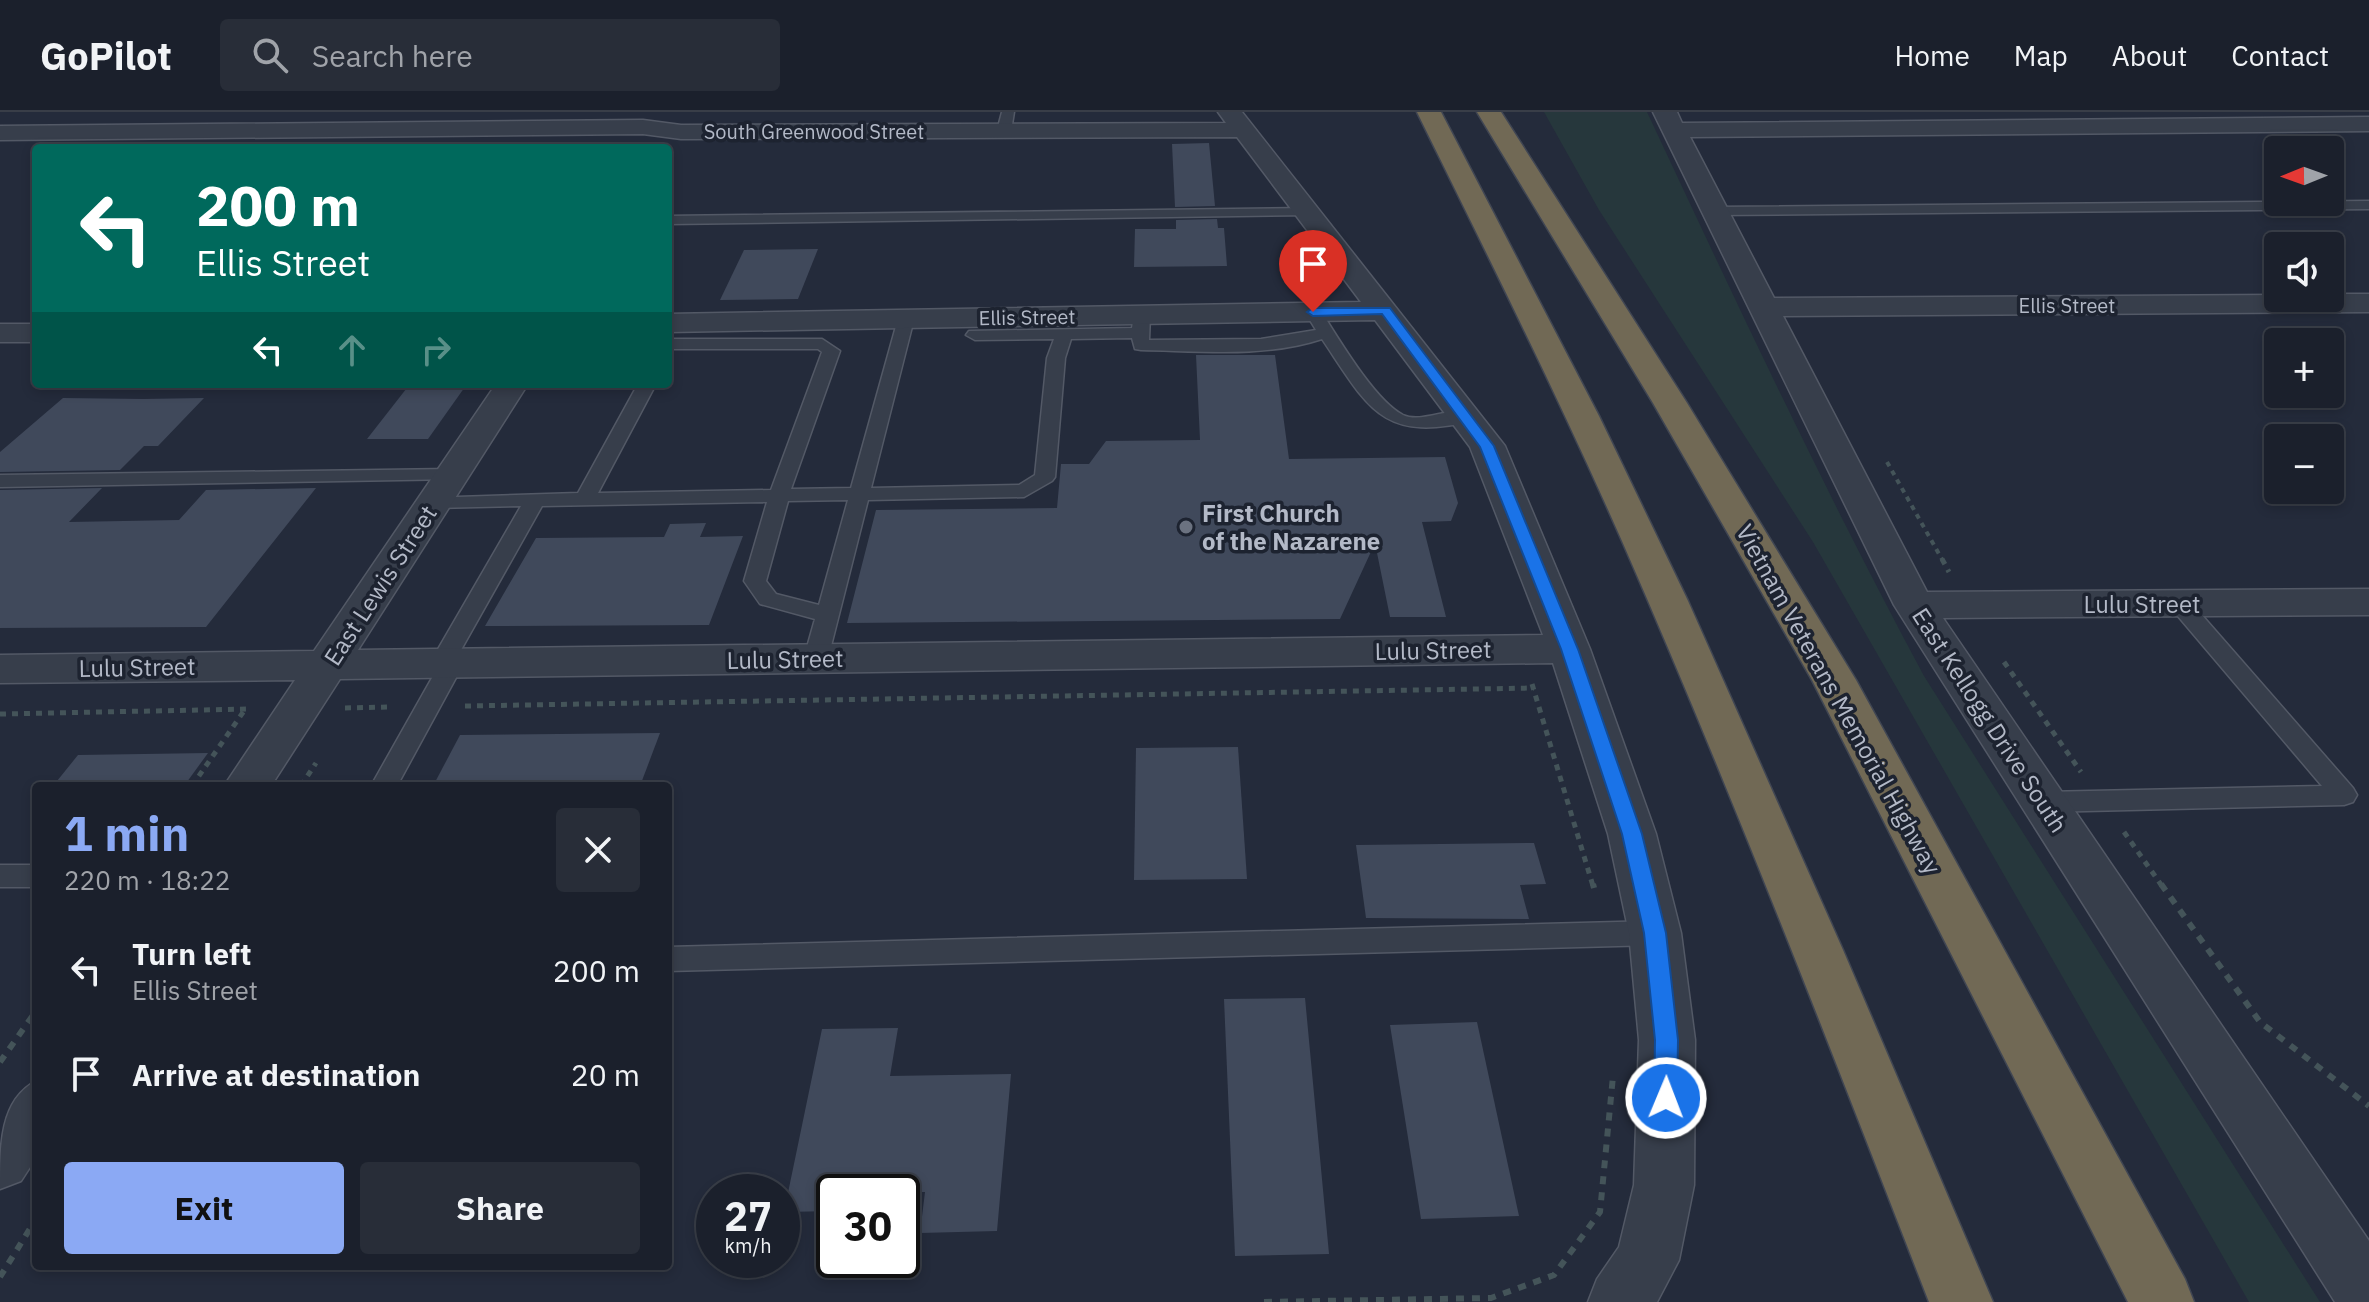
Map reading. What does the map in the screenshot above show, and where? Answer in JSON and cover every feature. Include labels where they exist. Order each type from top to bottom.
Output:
[{"type":"highway","name":"Vietnam Veterans Memorial Highway","points":[[1489,112],[1670,403],[1834,680],[2161,1300]]},
{"type":"highway","points":[[1521,112],[1670,403]]},
{"type":"highway","points":[[1417,118],[1565,381],[1667,599],[1866,1066],[1961,1302]]},
{"type":"street","points":[[0,117],[8,112]]},
{"type":"street","points":[[1670,121],[1916,119],[2369,124]]},
{"type":"street","name":"South Greenwood Street","points":[[0,133],[681,132],[1006,121],[1237,121]]},
{"type":"street","points":[[1237,121],[1487,446],[1569,649],[1632,834],[1655,933],[1667,1040],[1664,1185],[1647,1260],[1620,1302]]},
{"type":"street","name":"East Kellogg Drive South","points":[[1670,121],[1914,605],[2369,1297]]},
{"type":"street","name":"Ellis Street","points":[[1764,307],[2369,303]]},
{"type":"street","name":"Ellis Street","points":[[672,334],[906,319],[1141,324],[1319,322],[1385,311]]},
{"type":"street","points":[[0,333],[32,333]]},
{"type":"street","name":"East Lewis Street","points":[[250,782],[509,388]]},
{"type":"street","name":"Lulu Street","points":[[1914,605],[2369,602]]},
{"type":"street","name":"Lulu Street","points":[[0,669],[816,658],[1528,669],[1569,649]]},
{"type":"street","points":[[0,1161],[32,1113]]},
{"type":"lane","points":[[1715,211],[2369,205]]},
{"type":"lane","points":[[672,220],[1308,212]]},
{"type":"lane","points":[[816,658],[906,319]]},
{"type":"lane","points":[[1319,322],[1380,404],[1398,419],[1418,422],[1465,417]]},
{"type":"lane","points":[[975,335],[1064,334],[1141,324]]},
{"type":"lane","points":[[672,334],[822,344],[831,351],[779,496],[755,581],[768,599],[828,615]]},
{"type":"lane","points":[[0,481],[443,488],[535,500],[1024,491],[1045,477],[1056,358],[1064,334]]},
{"type":"lane","points":[[585,499],[645,388]]},
{"type":"lane","points":[[386,782],[535,500]]},
{"type":"lane","points":[[2044,802],[2344,795],[2179,603]]},
{"type":"lane","points":[[0,876],[32,876]]},
{"type":"lane","points":[[672,959],[1655,933]]},
{"type":"path","points":[[0,714],[428,706],[1528,669],[1597,897],[1603,935]]},
{"type":"path","points":[[0,1062],[32,1017]]},
{"type":"path","points":[[1264,1302],[1491,1298],[1554,1275],[1600,1212],[1614,1062]]},
{"type":"path","points":[[0,1277],[32,1225]]},
{"type":"shaded area","points":[[1544,112],[1647,112],[1816,467],[1924,676],[2320,1302],[2249,1302],[1813,542],[1599,210]]},
{"type":"building","points":[[1209,143],[1215,206],[1175,207],[1172,144]]},
{"type":"building","points":[[1217,219],[1218,228],[1224,228],[1227,266],[1134,267],[1135,229],[1176,229],[1176,220]]},
{"type":"building","points":[[818,249],[798,299],[720,300],[744,250]]},
{"type":"building","points":[[1196,355],[1275,355],[1289,459],[1445,457],[1458,503],[1451,521],[1422,522],[1446,617],[1390,617],[1375,543],[1340,619],[847,623],[876,510],[1057,508],[1061,464],[1089,464],[1106,441],[1200,440]]},
{"type":"building","points":[[407,388],[464,388],[428,439],[367,439]]},
{"type":"building","points":[[63,398],[204,398],[158,446],[144,446],[120,470],[0,472],[0,452]]},
{"type":"building","points":[[102,488],[69,522],[179,520],[206,490],[316,488],[206,627],[0,628],[0,490]]},
{"type":"building","points":[[706,523],[700,537],[743,536],[709,625],[485,626],[536,538],[664,537],[670,524]]},
{"type":"building","points":[[660,733],[642,782],[435,782],[460,735]]},
{"type":"building","points":[[1238,747],[1247,879],[1134,880],[1136,748]]},
{"type":"building","points":[[208,753],[187,782],[56,782],[78,755]]},
{"type":"building","points":[[1534,843],[1546,884],[1520,885],[1529,919],[1366,918],[1356,845]]},
{"type":"building","points":[[1305,998],[1329,1254],[1235,1256],[1224,999]]},
{"type":"building","points":[[1477,1022],[1519,1216],[1421,1219],[1390,1025]]},
{"type":"building","points":[[898,1028],[890,1076],[1011,1074],[997,1231],[920,1233],[925,1192],[920,1192],[920,1174],[816,1174],[816,1211],[800,1212],[800,1174],[792,1174],[822,1029]]},
{"type":"place","name":"First Church of the Nazarene","points":[[1186,527]]},
{"type":"route","points":[[1313,312],[1385,311],[1487,446],[1569,649],[1632,834],[1655,933],[1667,1040],[1666,1098]]}]
